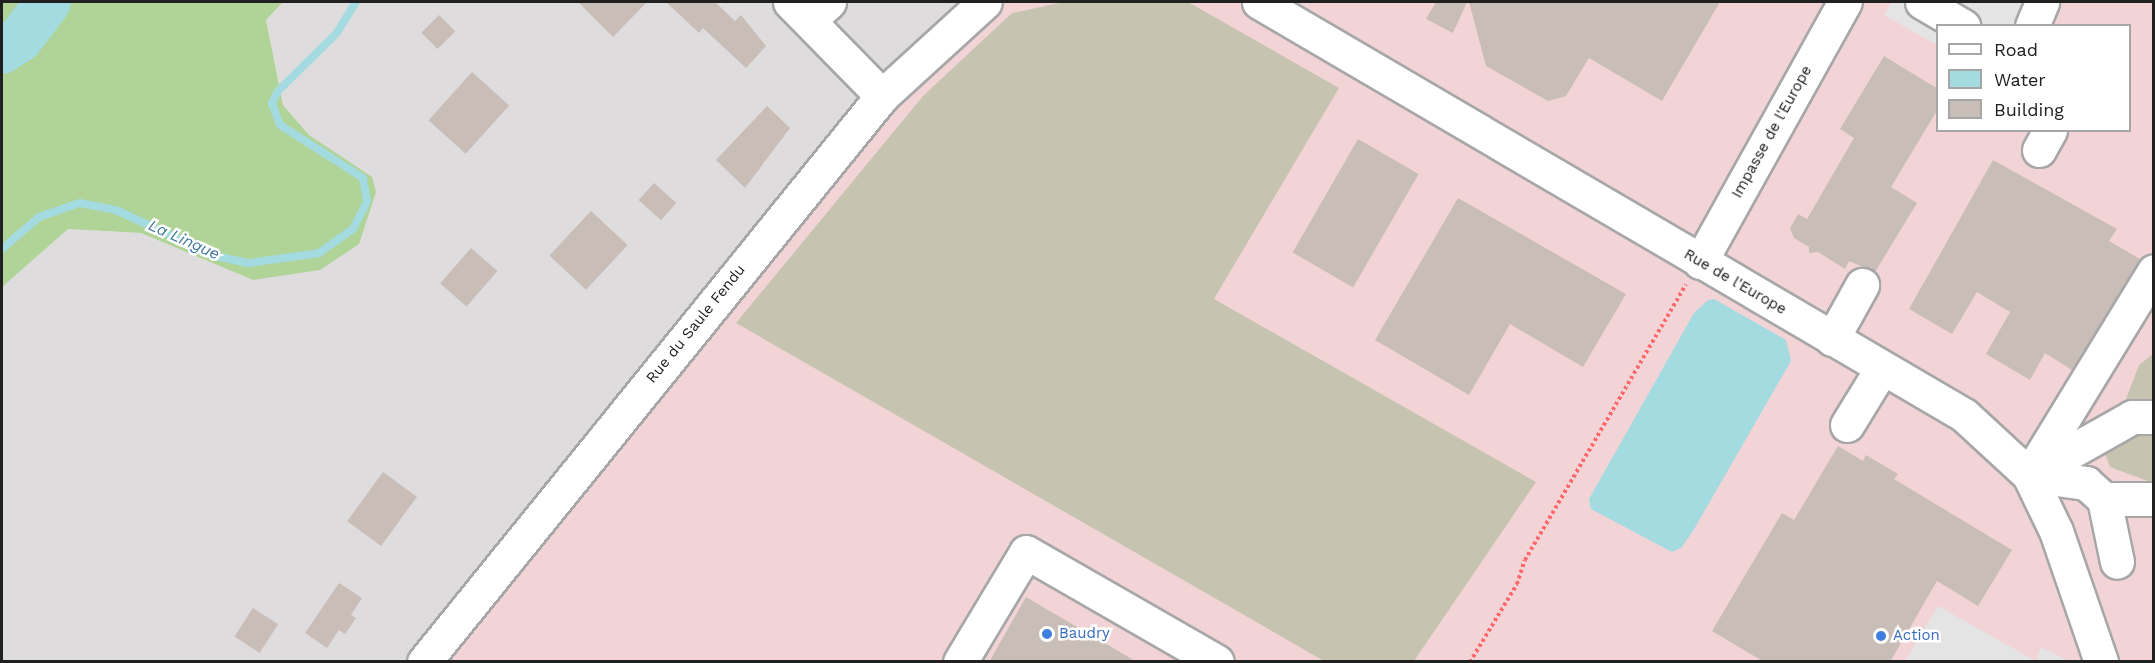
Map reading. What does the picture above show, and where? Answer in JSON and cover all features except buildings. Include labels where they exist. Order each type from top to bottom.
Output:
[{"type":"street","name":"Rue du Saule Fendu","points":[[424,662],[882,96],[985,2]]},
{"type":"street","name":"Rue de l'Europe","points":[[1259,2],[1964,415],[2029,475],[2056,531],[2101,662]]},
{"type":"street","name":"Impasse de l'Europe","points":[[1700,262],[1845,2]]},
{"type":"street","points":[[1922,2],[1960,24]]},
{"type":"street","points":[[2033,24],[2042,2]]},
{"type":"street","points":[[810,8],[882,96]]},
{"type":"street","points":[[2029,475],[2154,271]]},
{"type":"street","points":[[1832,339],[1862,285]]},
{"type":"street","points":[[1847,425],[1882,368]]},
{"type":"street","points":[[2029,475],[2132,417],[2154,417]]},
{"type":"street","points":[[2029,475],[2086,483],[2104,499],[2117,562]]},
{"type":"street","points":[[2104,499],[2154,499]]},
{"type":"street","points":[[960,662],[1026,552],[1176,652],[1217,662]]},
{"type":"path","points":[[1470,662],[1517,584],[1525,560],[1700,262]]},
{"type":"shaded area","points":[[283,2],[976,2],[413,661],[2,661],[3,285],[68,229],[141,233],[253,280],[372,178],[309,135],[283,105],[266,20]]},
{"type":"shaded area","points":[[976,2],[2153,2],[2153,661],[413,662]]},
{"type":"shaded area","points":[[1064,2],[1188,2],[1339,88],[1214,299],[1536,482],[1414,661],[1324,661],[736,323],[923,96],[1012,13]]},
{"type":"shaded area","points":[[1892,2],[2054,2],[2041,24],[1936,24],[1936,44],[1884,15]]},
{"type":"shaded area","points":[[2153,354],[2153,483],[2110,467],[2100,440],[2126,399],[2139,365]]},
{"type":"shaded area","points":[[1938,606],[2036,661],[1905,661]]},
{"type":"shaded area","points":[[2041,647],[2069,661],[2036,661]]},
{"type":"green space","points":[[2,2],[283,2],[266,20],[283,105],[309,135],[372,177],[376,192],[359,244],[320,270],[253,280],[141,233],[68,229],[2,287]]},
{"type":"water","points":[[1714,299],[1786,340],[1791,361],[1693,531],[1681,548],[1672,552],[1591,509],[1589,499],[1694,313],[1708,300]]},
{"type":"waterway","points":[[2,51],[20,39],[48,2]]},
{"type":"waterway","name":"La Lingue","points":[[2,249],[39,217],[80,203],[116,210],[215,256],[249,263],[319,253],[353,229],[367,201],[363,178],[280,125],[272,103],[278,91],[336,34],[356,2]]},
{"type":"place","name":"Baudry","points":[[1047,634]]},
{"type":"place","name":"Action","points":[[1881,636]]}]
